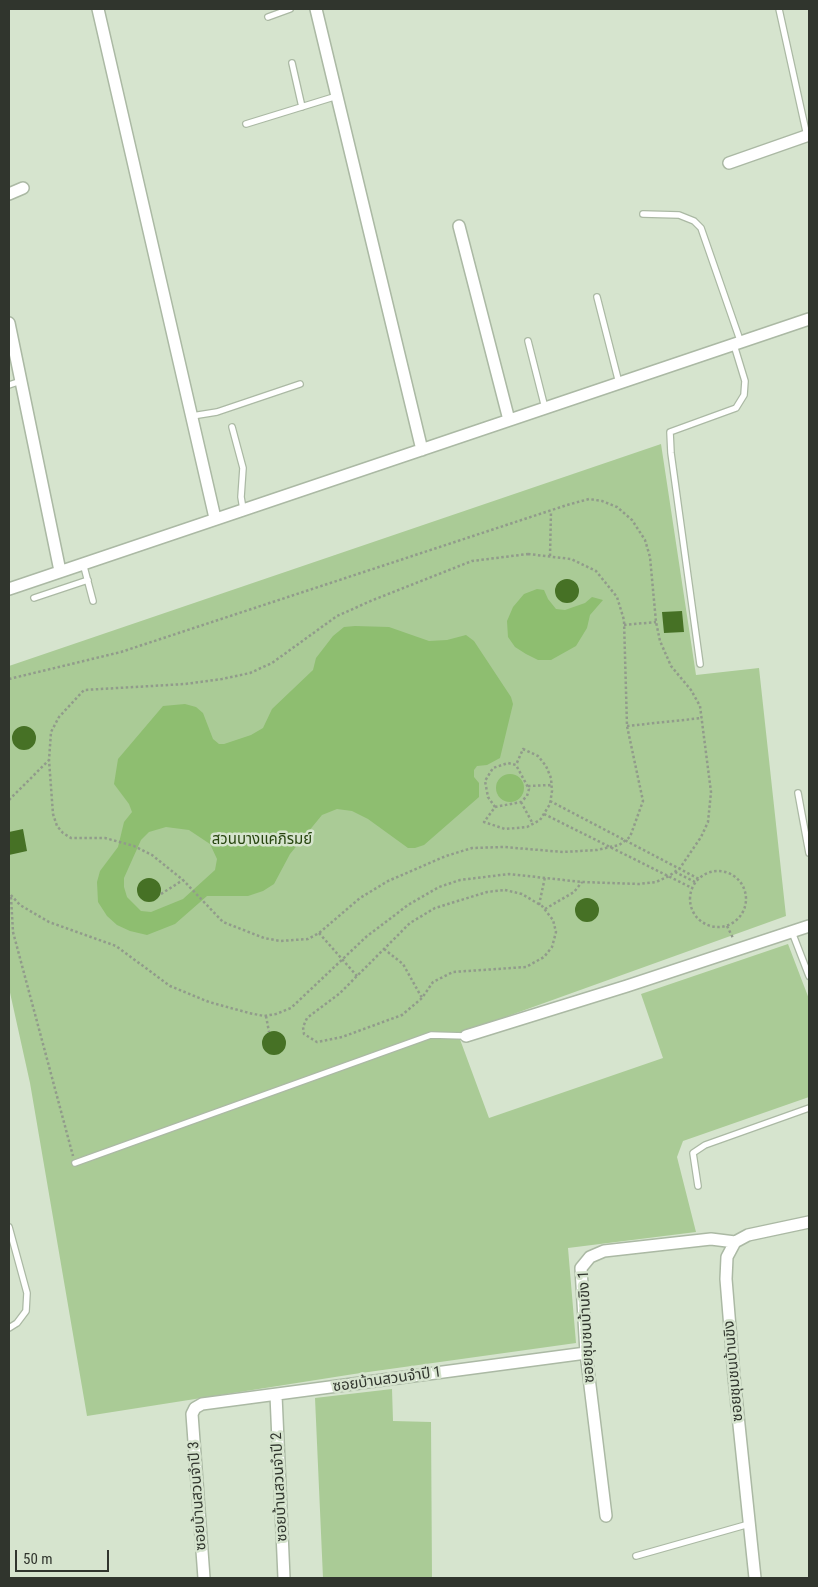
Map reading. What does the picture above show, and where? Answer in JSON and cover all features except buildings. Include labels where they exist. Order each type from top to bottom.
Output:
[{"type":"street","points":[[98,9],[216,518]]},
{"type":"street","points":[[316,9],[422,450]]},
{"type":"street","points":[[730,163],[808,136]]},
{"type":"street","points":[[9,194],[23,188]]},
{"type":"street","points":[[459,226],[509,420]]},
{"type":"street","points":[[9,589],[809,319]]},
{"type":"street","points":[[9,323],[60,571]]},
{"type":"street","points":[[466,1036],[627,986],[809,926]]},
{"type":"street","points":[[735,1242],[748,1235],[809,1222]]},
{"type":"street","name":"ซอยชุมชนบ้านขิง 1","points":[[606,1516],[586,1353],[582,1268],[590,1257],[604,1251],[711,1239],[735,1242]]},
{"type":"street","name":"ซอยชุมชนบ้านขิง","points":[[735,1242],[727,1257],[726,1279],[755,1578]]},
{"type":"street","name":"ซอยบ้านสวนจำปี 1","points":[[192,1414],[195,1408],[202,1404],[586,1353]]},
{"type":"street","name":"ซอยบ้านสวนจำปี 2","points":[[276,1395],[284,1578]]},
{"type":"street","name":"ซอยบ้านสวนจำปี 3","points":[[192,1414],[204,1578]]},
{"type":"lane","points":[[268,17],[290,9]]},
{"type":"lane","points":[[779,9],[808,136]]},
{"type":"lane","points":[[292,62],[302,107]]},
{"type":"lane","points":[[246,124],[337,96]]},
{"type":"lane","points":[[642,214],[679,215],[694,221],[701,228],[738,344],[746,381],[744,395],[736,408],[670,432],[671,453],[700,664]]},
{"type":"lane","points":[[597,297],[619,383]]},
{"type":"lane","points":[[528,341],[544,408]]},
{"type":"lane","points":[[9,385],[21,381]]},
{"type":"lane","points":[[192,416],[224,410],[300,384]]},
{"type":"lane","points":[[232,427],[243,468],[241,497],[243,509]]},
{"type":"lane","points":[[83,563],[93,601]]},
{"type":"lane","points":[[34,598],[88,580]]},
{"type":"lane","points":[[798,793],[809,853]]},
{"type":"lane","points":[[792,932],[809,976]]},
{"type":"lane","points":[[75,1163],[431,1035],[466,1036]]},
{"type":"lane","points":[[698,1186],[693,1153],[705,1144],[809,1108]]},
{"type":"lane","points":[[9,1227],[27,1293],[26,1311],[17,1323],[9,1328]]},
{"type":"lane","points":[[636,1556],[749,1524]]},
{"type":"path","points":[[9,679],[121,652],[590,499],[617,507],[632,520],[645,540],[650,557],[656,622],[665,654],[671,666],[696,696],[700,706],[710,792],[708,822],[701,837],[679,869],[669,876],[656,882],[639,884],[582,882],[509,874],[486,875],[460,880],[439,887],[408,905],[366,937],[290,1008],[266,1016],[209,1002],[170,986],[116,946],[50,922],[20,906],[10,894]]},
{"type":"path","points":[[550,556],[551,511]]},
{"type":"path","points":[[528,554],[550,556],[571,559],[596,571],[617,597],[624,625],[627,726],[643,801],[630,837],[625,841],[611,847],[562,852],[504,847],[472,848],[446,856],[388,881],[360,898],[319,933],[308,939],[280,941],[240,930],[223,922],[183,880],[152,855],[134,846],[105,838],[71,838],[57,826],[53,814],[49,760],[51,732],[59,717],[84,690],[185,684],[222,680],[250,673],[272,663],[337,616],[463,564],[499,556],[528,554]]},
{"type":"path","points":[[624,625],[656,622]]},
{"type":"path","points":[[627,726],[702,718]]},
{"type":"path","points":[[495,807],[485,788],[489,773],[501,763],[516,766],[528,786],[527,796],[521,802],[495,807],[484,822],[505,829],[517,830],[533,824],[544,814],[550,801],[552,785],[546,766],[530,752],[523,749],[516,766]]},
{"type":"path","points":[[9,800],[49,760]]},
{"type":"path","points":[[528,786],[552,785]]},
{"type":"path","points":[[550,801],[699,879]]},
{"type":"path","points":[[521,802],[533,824]]},
{"type":"path","points":[[544,814],[692,888]]},
{"type":"path","points":[[721,871],[738,879],[744,887],[746,906],[735,922],[727,926],[709,926],[695,916],[689,900],[695,882],[711,872],[721,871]]},
{"type":"path","points":[[674,872],[695,882]]},
{"type":"path","points":[[540,905],[545,877]]},
{"type":"path","points":[[161,894],[183,880]]},
{"type":"path","points":[[544,909],[574,892],[582,882]]},
{"type":"path","points":[[504,890],[522,894],[540,905],[554,920],[556,932],[552,947],[544,957],[526,967],[453,972],[433,982],[422,998],[402,1015],[342,1037],[317,1042],[309,1039],[304,1034],[303,1027],[307,1018],[339,994],[410,923],[435,908],[487,892],[504,890]]},
{"type":"path","points":[[10,894],[13,932],[75,1163]]},
{"type":"path","points":[[727,926],[738,948]]},
{"type":"path","points":[[319,933],[357,976]]},
{"type":"path","points":[[384,949],[403,964],[422,998]]},
{"type":"path","points":[[266,1016],[269,1032]]},
{"type":"green space","name":"สวนบางแคภิรมย์","points":[[661,444],[696,675],[759,668],[786,916],[458,1034],[489,1118],[663,1058],[641,994],[788,944],[809,999],[809,1097],[683,1141],[677,1157],[696,1232],[568,1248],[576,1343],[354,1374],[87,1416],[30,1083],[9,988],[9,666]]},
{"type":"green space","points":[[392,1389],[393,1421],[431,1422],[432,1578],[323,1578],[315,1398]]},
{"type":"shaded area","points":[[537,589],[544,590],[556,609],[565,610],[585,603],[592,597],[603,600],[590,615],[587,628],[576,646],[551,660],[538,660],[526,654],[515,647],[508,637],[507,621],[513,607],[524,594]]},
{"type":"shaded area","points":[[344,627],[389,627],[429,641],[447,640],[466,635],[474,641],[511,697],[513,704],[500,758],[487,765],[477,766],[474,770],[474,777],[479,783],[479,797],[424,845],[415,848],[408,848],[368,819],[352,811],[337,809],[322,815],[290,854],[274,884],[263,891],[248,896],[207,896],[175,924],[147,935],[130,931],[117,925],[107,916],[98,902],[97,882],[100,871],[118,847],[124,822],[132,812],[129,804],[114,784],[118,759],[163,706],[185,704],[196,707],[203,713],[213,739],[219,744],[251,735],[263,728],[272,709],[313,670],[316,658],[333,636]],"holes":[[[166,827],[189,830],[210,844],[217,859],[215,870],[183,899],[151,912],[141,911],[127,897],[124,887],[124,878],[141,840],[149,832]]]},
{"type":"shaded area","points":[[510,774],[520,778],[524,788],[520,798],[510,802],[500,798],[496,788],[500,778]]}]
